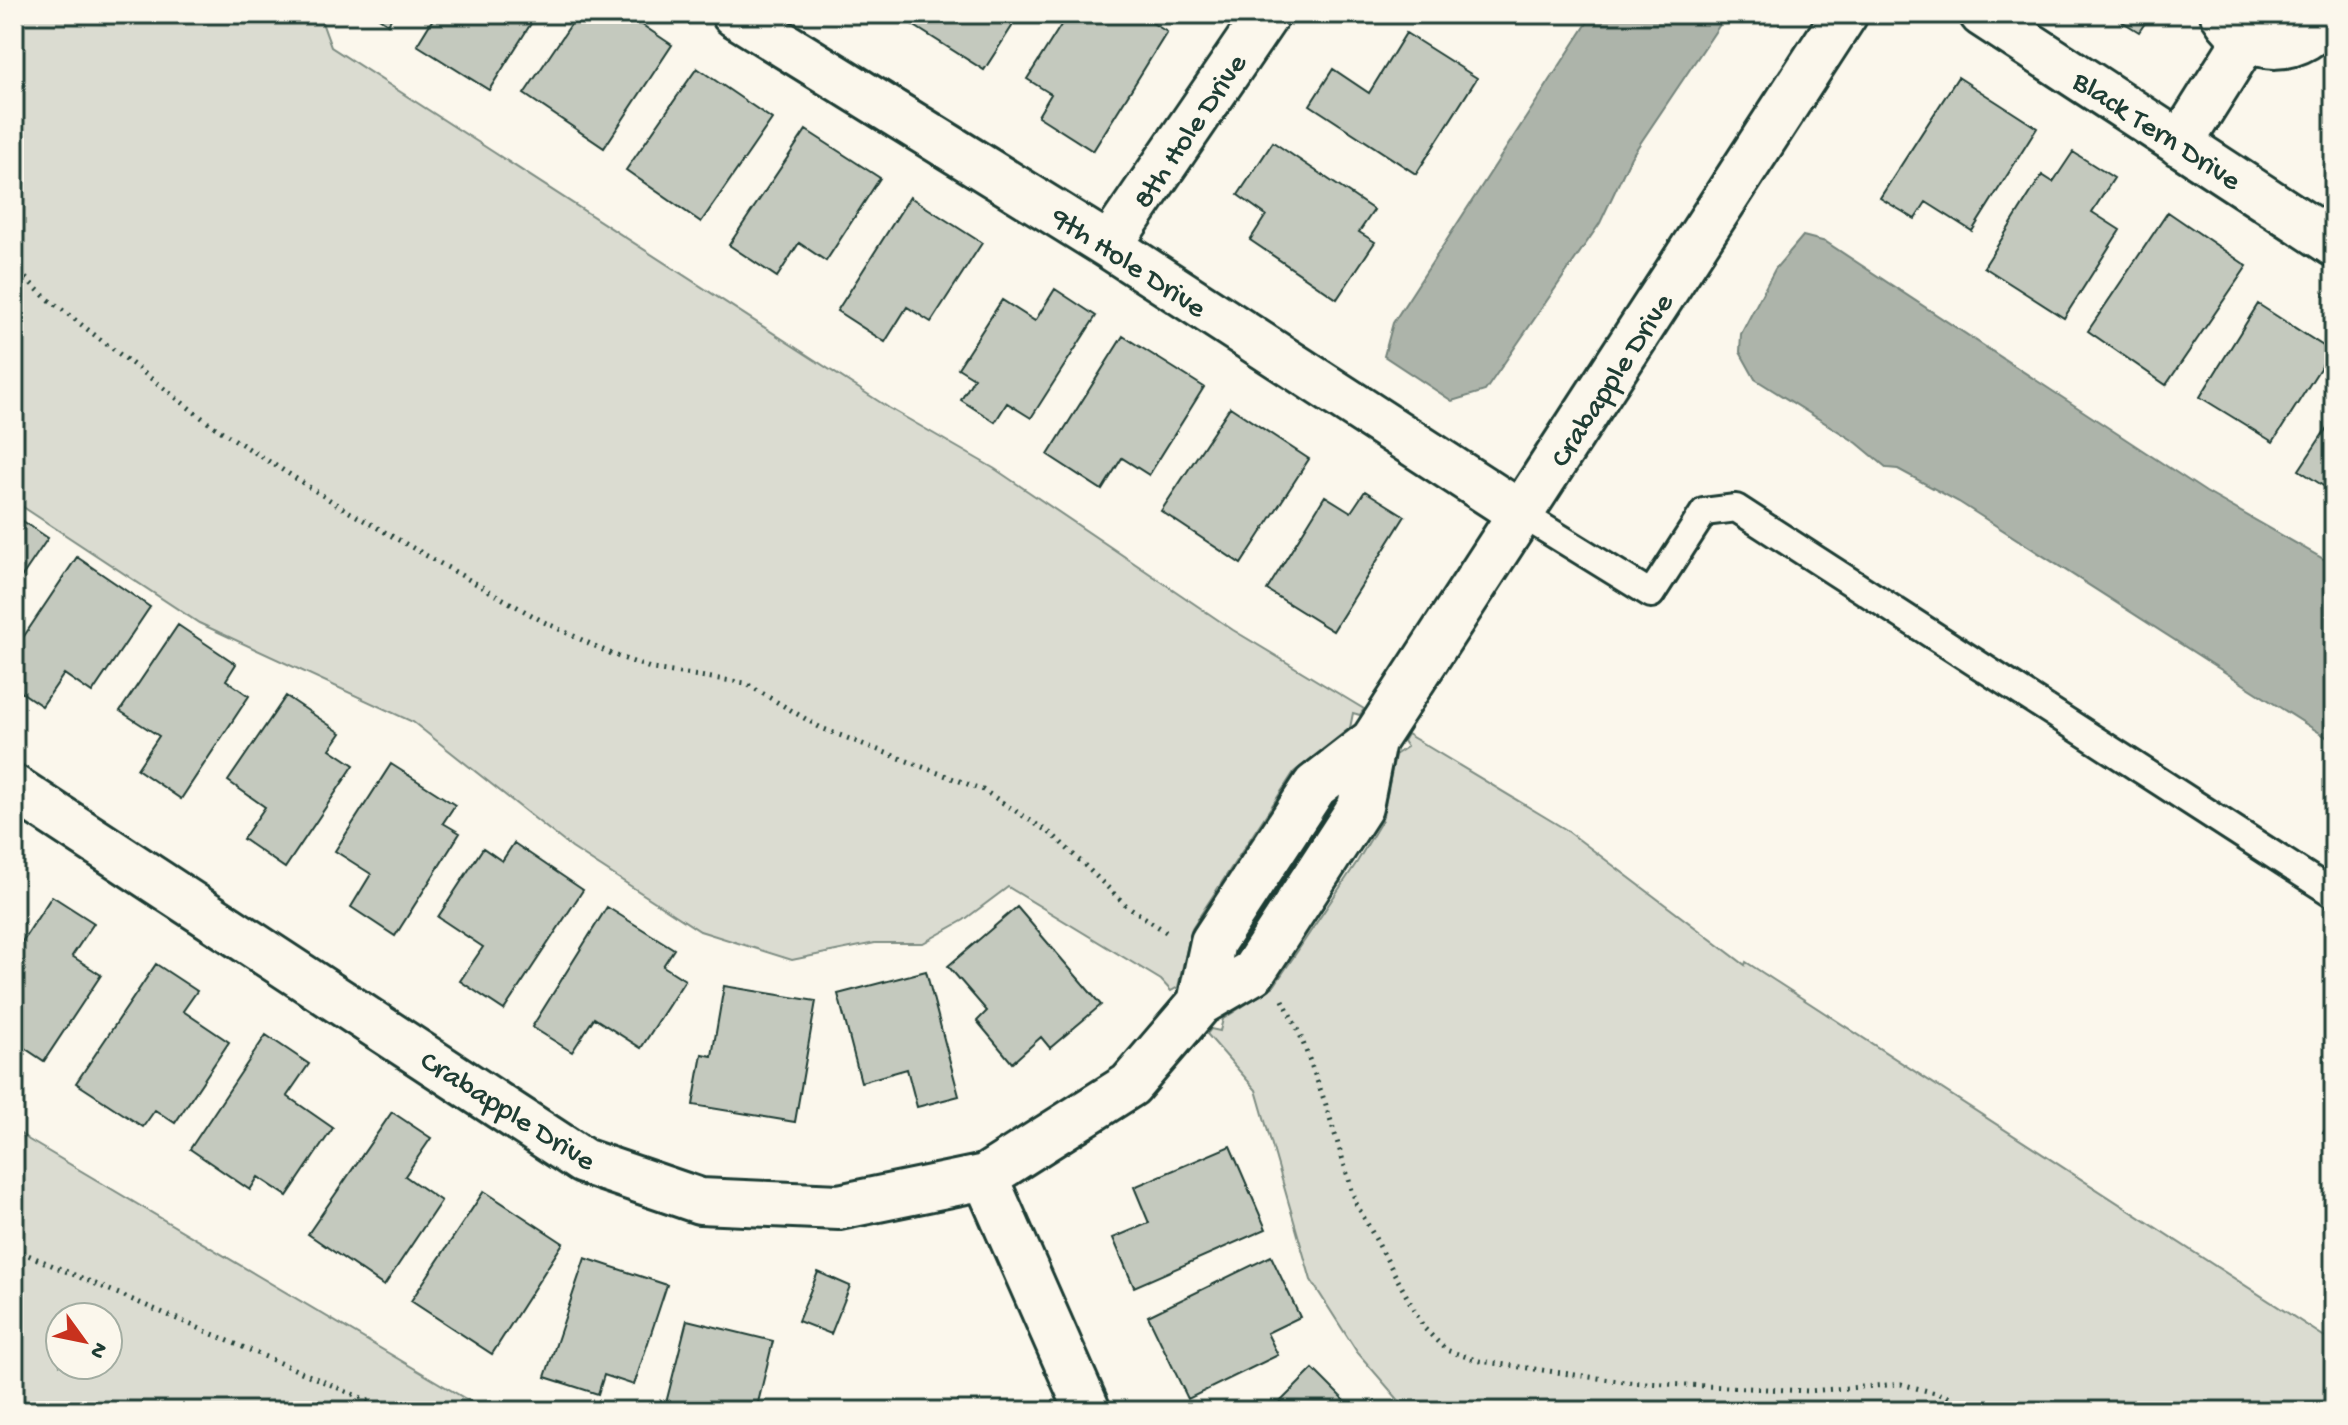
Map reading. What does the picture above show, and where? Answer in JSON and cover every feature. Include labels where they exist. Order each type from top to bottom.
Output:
[{"type":"street","name":"9th Hole Drive","points":[[734,14],[1109,246],[1523,515]]},
{"type":"street","name":"8th Hole Drive","points":[[1109,246],[1267,14]]},
{"type":"street","name":"Crabapple Drive","points":[[14,788],[583,1161],[700,1201],[839,1207],[985,1177],[1130,1085],[1200,1003],[1213,942],[1315,786],[1373,741],[1523,515],[1845,14]]},
{"type":"street","name":"Black Tern Drive","points":[[1982,14],[2334,244]]},
{"type":"street","points":[[2180,144],[2235,27],[2265,47],[2285,47],[2305,40],[2321,28],[2329,14]]},
{"type":"street","points":[[985,1177],[1088,1411]]},
{"type":"lane","points":[[1523,515],[1651,594],[1704,512],[1736,508],[2334,894]]},
{"type":"path","points":[[14,267],[43,295],[210,424],[357,516],[544,622],[614,655],[653,669],[745,683],[821,728],[983,790],[1053,835],[1126,905],[1181,940]]},
{"type":"path","points":[[1278,993],[1301,1037],[1356,1203],[1424,1328],[1446,1350],[1479,1361],[1625,1382],[1808,1391],[1901,1384],[1947,1396],[1973,1411]]},
{"type":"path","points":[[14,1249],[392,1411]]},
{"type":"shaded area","points":[[14,14],[319,14],[331,47],[889,408],[995,469],[1233,630],[1364,709],[1360,715],[1353,713],[1350,728],[1294,772],[1192,928],[1178,987],[1171,991],[1161,980],[1008,887],[964,920],[923,943],[875,943],[792,960],[700,931],[572,848],[413,722],[199,623],[14,501]]},
{"type":"shaded area","points":[[1593,14],[1727,14],[1631,157],[1600,223],[1485,391],[1452,401],[1384,356],[1393,323]]},
{"type":"shaded area","points":[[1803,236],[1826,242],[2206,492],[2334,565],[2334,742],[1959,502],[1898,469],[1887,468],[1857,443],[1755,379],[1740,352],[1741,334],[1775,269]]},
{"type":"shaded area","points":[[1407,734],[1565,829],[1745,965],[1746,962],[2334,1343],[2334,1411],[1408,1411],[1357,1352],[1311,1280],[1256,1090],[1207,1034],[1211,1029],[1220,1031],[1223,1019],[1274,986],[1357,862],[1382,820],[1395,755],[1407,747],[1403,741]]},
{"type":"shaded area","points":[[14,1129],[29,1140],[486,1411],[14,1411]]},
{"type":"building","points":[[373,14],[394,14],[388,24]]},
{"type":"building","points":[[436,14],[537,14],[489,90],[417,45]]},
{"type":"building","points":[[578,14],[626,14],[672,45],[604,148],[524,94]]},
{"type":"building","points":[[909,14],[1020,14],[984,70],[905,20]]},
{"type":"building","points":[[1068,14],[1138,14],[1167,32],[1093,151],[1038,116],[1051,94],[1027,79]]},
{"type":"building","points":[[2110,14],[2151,14],[2139,32]]},
{"type":"building","points":[[1406,33],[1477,78],[1416,174],[1310,105],[1333,69],[1369,93]]},
{"type":"building","points":[[697,68],[772,119],[701,222],[626,170]]},
{"type":"building","points":[[1958,77],[2037,128],[1972,231],[1926,202],[1915,219],[1880,198]]},
{"type":"building","points":[[806,130],[880,178],[826,261],[799,243],[777,277],[729,245]]},
{"type":"building","points":[[1273,142],[1374,210],[1359,232],[1375,242],[1337,299],[1250,240],[1266,215],[1238,195]]},
{"type":"building","points":[[2073,152],[2114,178],[2092,212],[2120,230],[2064,318],[1984,267],[2042,175],[2053,182]]},
{"type":"building","points":[[910,197],[982,243],[931,322],[907,307],[885,342],[837,311]]},
{"type":"building","points":[[2168,212],[2247,266],[2166,385],[2088,331]]},
{"type":"building","points":[[1055,289],[1096,316],[1031,418],[1007,403],[995,422],[961,400],[974,378],[958,368],[1002,300],[1035,321]]},
{"type":"building","points":[[2258,304],[2331,351],[2273,442],[2200,397]]},
{"type":"building","points":[[1123,336],[1204,387],[1149,475],[1122,458],[1102,490],[1048,455]]},
{"type":"building","points":[[1230,407],[1309,459],[1241,564],[1161,511]]},
{"type":"building","points":[[2334,417],[2334,493],[2299,470]]},
{"type":"building","points":[[1365,491],[1405,516],[1333,631],[1267,590],[1325,496],[1351,512]]},
{"type":"building","points":[[14,515],[48,538],[14,588]]},
{"type":"building","points":[[77,557],[150,607],[92,693],[64,674],[42,706],[14,687],[14,651]]},
{"type":"building","points":[[178,625],[236,664],[226,680],[249,696],[181,799],[137,769],[159,736],[120,711]]},
{"type":"building","points":[[286,696],[341,733],[330,749],[354,765],[285,868],[243,839],[265,807],[228,781]]},
{"type":"building","points":[[391,764],[455,805],[443,823],[460,833],[395,936],[351,907],[371,874],[335,851]]},
{"type":"building","points":[[514,843],[583,890],[504,1010],[460,981],[483,947],[438,917],[483,848],[502,861]]},
{"type":"building","points":[[52,896],[94,923],[72,956],[101,975],[44,1061],[14,1041],[14,954]]},
{"type":"building","points":[[607,907],[674,949],[663,966],[685,980],[641,1048],[594,1018],[572,1052],[532,1027]]},
{"type":"building","points":[[1017,907],[1101,1005],[1050,1048],[1041,1037],[1012,1063],[977,1021],[987,1011],[948,966]]},
{"type":"building","points":[[156,964],[197,991],[183,1011],[229,1042],[175,1123],[155,1110],[143,1127],[76,1083]]},
{"type":"building","points":[[926,971],[959,1096],[917,1107],[907,1069],[861,1082],[838,994]]},
{"type":"building","points":[[724,986],[816,1001],[795,1122],[693,1105],[702,1054],[712,1056]]},
{"type":"building","points":[[266,1035],[309,1064],[287,1096],[333,1128],[287,1196],[258,1177],[250,1190],[190,1149]]},
{"type":"building","points":[[392,1112],[431,1138],[405,1176],[441,1201],[384,1286],[308,1234]]},
{"type":"building","points":[[2334,1116],[2334,1141],[2323,1133]]},
{"type":"building","points":[[1230,1146],[1266,1229],[1134,1287],[1113,1238],[1149,1223],[1134,1187]]},
{"type":"building","points":[[484,1191],[563,1243],[492,1354],[411,1301]]},
{"type":"building","points":[[1271,1256],[1300,1317],[1267,1333],[1278,1355],[1188,1399],[1148,1316]]},
{"type":"building","points":[[585,1258],[667,1285],[634,1385],[604,1375],[598,1394],[545,1377]]},
{"type":"building","points":[[818,1272],[850,1286],[831,1334],[798,1321]]},
{"type":"building","points":[[687,1320],[773,1341],[756,1411],[664,1411]]},
{"type":"building","points":[[1313,1369],[1355,1411],[1271,1411]]}]
